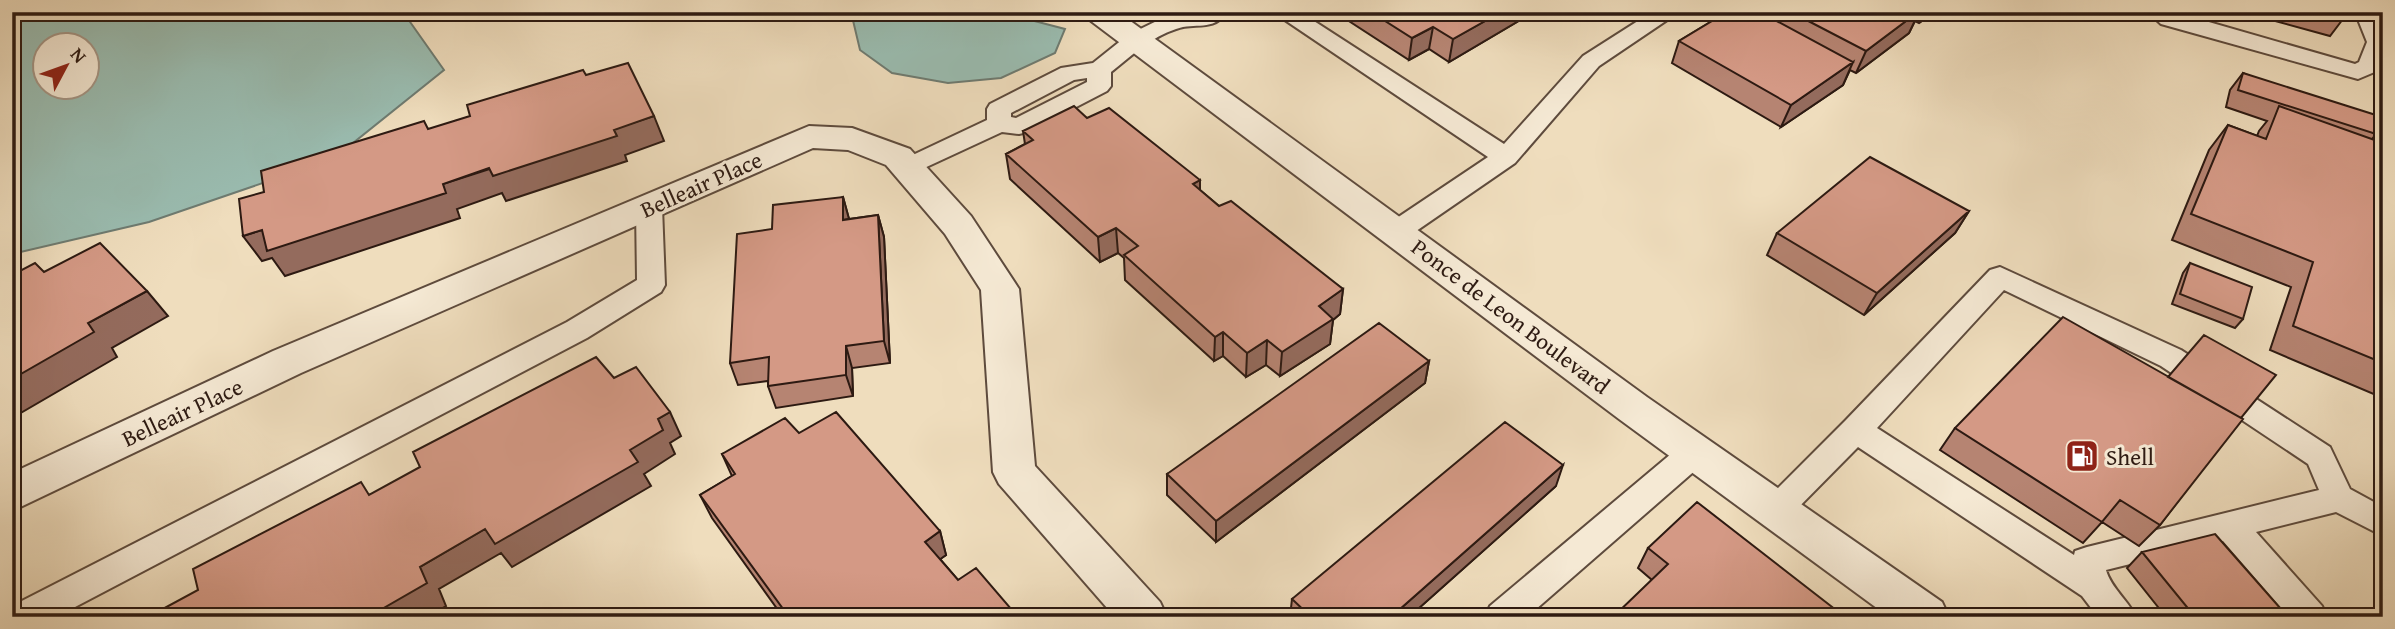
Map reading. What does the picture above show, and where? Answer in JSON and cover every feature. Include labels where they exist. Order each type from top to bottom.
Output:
[{"type":"street","name":"Ponce de Leon Boulevard","points":[[1098,12],[1695,452],[1926,617]]},
{"type":"street","name":"Belleair Place","points":[[12,493],[287,362],[809,137],[852,139],[898,157],[958,225],[1000,289],[1014,472],[1144,617]]},
{"type":"lane","points":[[907,168],[999,124],[1019,126],[1099,86],[1100,70],[1136,40],[1176,17],[1202,21],[1216,12]]},
{"type":"lane","points":[[1284,12],[1506,157]]},
{"type":"lane","points":[[1397,231],[1506,157],[1591,61],[1668,12]]},
{"type":"lane","points":[[2159,12],[2169,19],[2358,72],[2369,66],[2381,42],[2366,12]]},
{"type":"lane","points":[[23,617],[577,330],[651,285],[649,207]]},
{"type":"lane","points":[[1776,510],[1856,430],[2000,277],[2171,359],[2319,456],[2339,498],[2383,523]]},
{"type":"lane","points":[[1856,430],[2094,586],[2119,617]]},
{"type":"lane","points":[[1502,617],[1695,452]]},
{"type":"lane","points":[[2094,586],[2087,561],[2339,498]]},
{"type":"lane","points":[[2229,525],[2310,617]]},
{"type":"water","points":[[12,12],[403,12],[444,70],[333,159],[149,222],[12,254]]},
{"type":"water","points":[[851,12],[987,12],[995,17],[1023,18],[1065,29],[1055,53],[1001,78],[948,83],[892,73],[860,50]]},
{"type":"building","points":[[1371,12],[1501,12],[1453,39],[1433,27],[1412,38]]},
{"type":"building","points":[[1727,12],[1760,12],[1853,62],[1791,105],[1679,41]]},
{"type":"building","points":[[1791,12],[1918,12],[1866,51]]},
{"type":"building","points":[[2317,12],[2343,12],[2343,19]]},
{"type":"building","points":[[628,63],[654,116],[614,130],[617,136],[493,176],[489,168],[443,184],[446,193],[267,251],[262,230],[243,236],[239,199],[264,192],[261,171],[424,121],[428,129],[470,116],[467,105],[583,70],[586,75]]},
{"type":"building","points":[[2243,73],[2379,116],[2376,134],[2238,90]]},
{"type":"building","points":[[1074,106],[1087,118],[1109,108],[1200,180],[1193,184],[1219,206],[1231,201],[1343,289],[1319,306],[1333,319],[1282,352],[1267,340],[1247,353],[1223,332],[1215,337],[1124,255],[1138,246],[1116,228],[1098,237],[1006,154],[1033,140],[1023,131]]},
{"type":"building","points":[[2279,106],[2383,143],[2383,363],[2293,326],[2313,262],[2191,214],[2228,125],[2266,139]]},
{"type":"building","points":[[1870,157],[1969,211],[1877,293],[1777,233]]},
{"type":"building","points":[[843,197],[843,220],[878,215],[884,341],[846,346],[846,375],[768,386],[769,357],[730,363],[737,234],[772,229],[773,205]]},
{"type":"building","points":[[100,243],[147,291],[88,323],[94,332],[12,379],[12,275],[35,263],[44,272]]},
{"type":"building","points":[[2190,263],[2252,287],[2243,319],[2180,294]]},
{"type":"building","points":[[2063,317],[2243,419],[2160,525],[2120,500],[2102,522],[1955,428]]},
{"type":"building","points":[[1379,323],[1429,361],[1216,521],[1167,474]]},
{"type":"building","points":[[2204,335],[2276,375],[2241,418],[2168,377]]},
{"type":"building","points":[[596,357],[614,378],[636,367],[670,412],[658,419],[663,430],[630,450],[638,462],[495,544],[485,529],[420,567],[427,583],[368,617],[148,617],[198,590],[193,569],[361,482],[369,495],[420,467],[413,452]]},
{"type":"building","points":[[836,412],[940,531],[925,542],[958,580],[976,568],[1018,617],[830,617],[825,609],[813,617],[789,617],[700,495],[735,474],[722,454],[785,418],[799,433]]},
{"type":"building","points":[[1505,422],[1563,465],[1391,617],[1311,617],[1292,599]]},
{"type":"building","points":[[1697,502],[1845,617],[1613,617],[1668,564],[1648,548]]},
{"type":"building","points":[[2215,534],[2288,617],[2195,617],[2142,552]]},
{"type":"place","name":"Shell","points":[[2082,456]]}]
